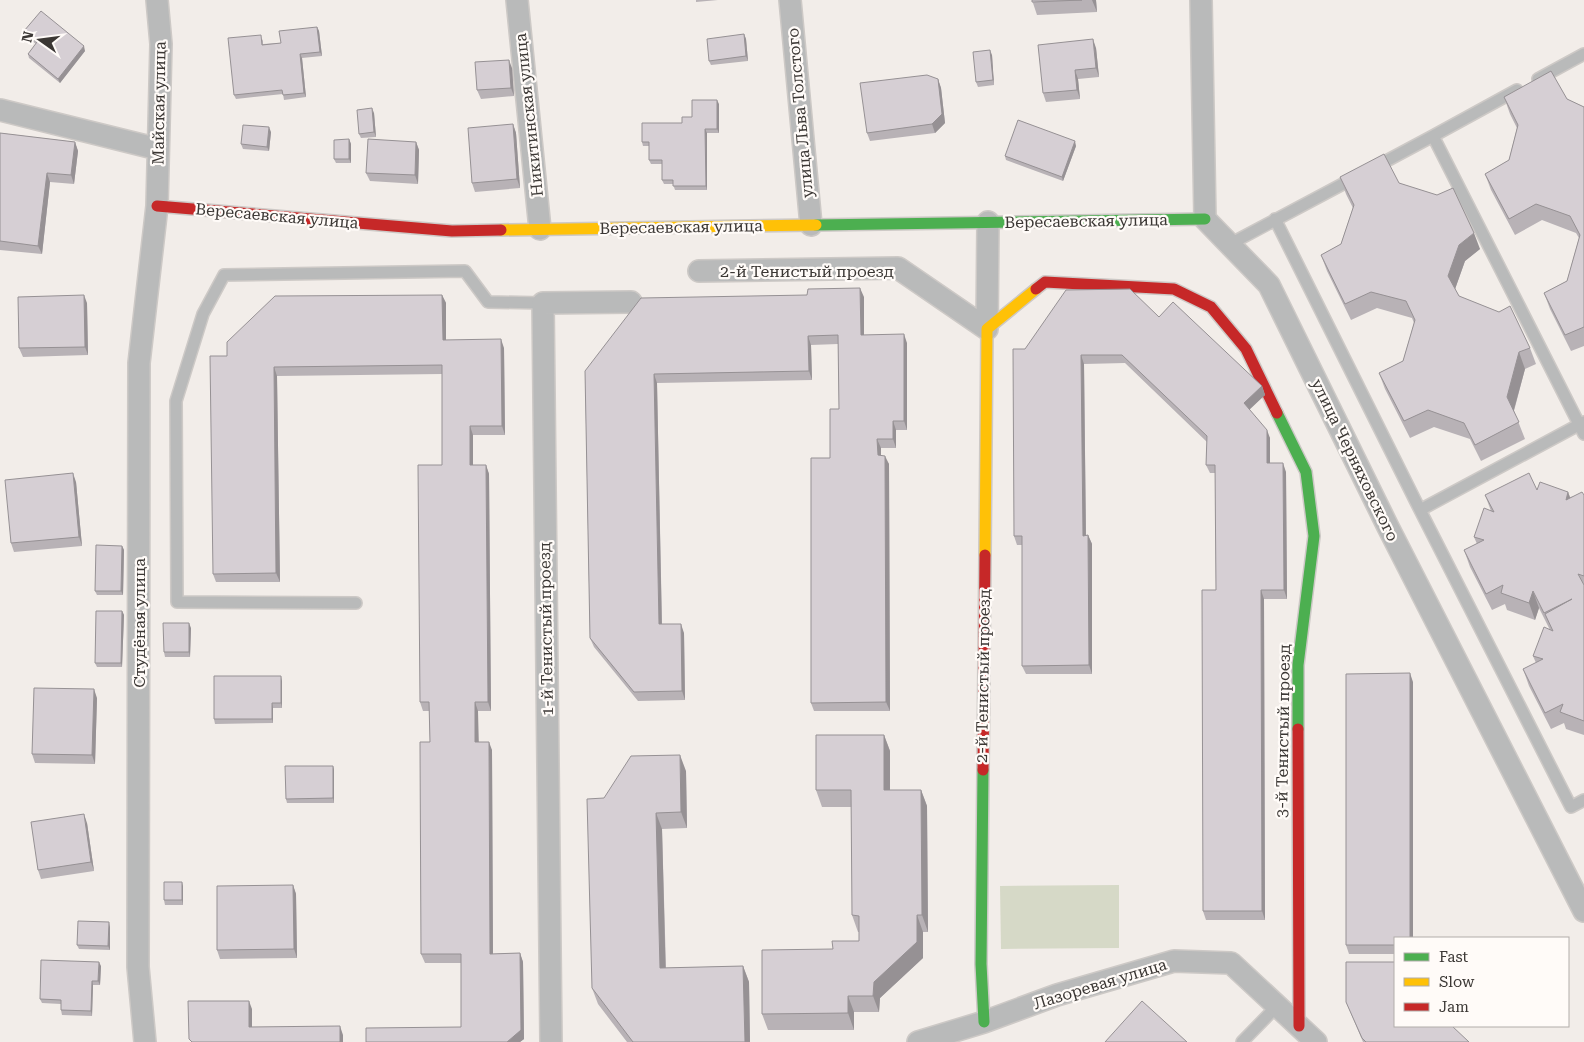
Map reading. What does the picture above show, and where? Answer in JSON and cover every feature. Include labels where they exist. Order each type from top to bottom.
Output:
[{"type":"street","name":"Майская улица","points":[[157,0],[161,44],[157,206]]},
{"type":"street","name":"Никитинская улица","points":[[517,0],[540,230]]},
{"type":"street","name":"улица Льва Толстого","points":[[790,0],[811,225]]},
{"type":"street","points":[[1201,0],[1205,219]]},
{"type":"street","points":[[0,110],[158,149]]},
{"type":"street","name":"Вересаевская улица","points":[[157,206],[452,231],[1205,219]]},
{"type":"street","name":"Студёная улица","points":[[145,1042],[138,967],[139,363],[157,206]]},
{"type":"street","name":"улица Черняховского","points":[[1205,219],[1269,285],[1392,536],[1584,911]]},
{"type":"street","points":[[987,329],[988,222]]},
{"type":"street","name":"2-й Тенистый проезд","points":[[699,271],[898,268],[987,329],[980,964],[984,1022]]},
{"type":"street","name":"3-й Тенистый проезд","points":[[987,329],[1045,282],[1174,289],[1211,307],[1246,349],[1306,472],[1314,536],[1298,665],[1298,1026]]},
{"type":"street","points":[[543,303],[631,302]]},
{"type":"street","name":"1-й Тенистый проезд","points":[[543,303],[551,1042]]},
{"type":"street","name":"Лазоревая улица","points":[[918,1042],[984,1022],[1057,995],[1174,961],[1231,962],[1316,1042]]},
{"type":"lane","points":[[1230,244],[1584,54]]},
{"type":"lane","points":[[1420,510],[1582,427],[1433,136]]},
{"type":"lane","points":[[1275,219],[1571,807],[1584,800]]},
{"type":"lane","points":[[356,603],[177,602],[176,402],[203,314],[224,275],[465,271],[488,302],[543,303]]},
{"type":"lane","points":[[1242,1042],[1277,1006]]},
{"type":"green space","points":[[1119,885],[1119,948],[1001,949],[1000,886]]},
{"type":"building","points":[[1032,0],[1082,0],[1032,2]]},
{"type":"building","points":[[41,11],[84,46],[58,79],[28,54],[37,42],[24,31]]},
{"type":"building","points":[[317,27],[320,52],[300,54],[304,93],[283,95],[282,90],[234,95],[228,38],[261,35],[262,45],[281,43],[279,31]]},
{"type":"building","points":[[744,34],[746,56],[709,61],[707,39]]},
{"type":"building","points":[[1093,39],[1096,68],[1075,70],[1077,90],[1043,93],[1038,45]]},
{"type":"building","points":[[990,50],[993,80],[976,82],[973,52]]},
{"type":"building","points":[[509,60],[511,88],[477,90],[475,62]]},
{"type":"building","points":[[1551,71],[1567,99],[1584,107],[1584,327],[1565,335],[1544,293],[1567,281],[1580,235],[1570,216],[1536,204],[1509,219],[1485,174],[1509,160],[1518,125],[1504,97]]},
{"type":"building","points":[[927,75],[938,79],[942,114],[932,124],[867,133],[860,83]]},
{"type":"building","points":[[692,100],[717,100],[717,129],[705,129],[706,186],[673,186],[673,180],[662,180],[662,160],[649,160],[649,142],[642,142],[642,123],[682,123],[682,117],[692,117]]},
{"type":"building","points":[[372,108],[374,132],[359,134],[357,110]]},
{"type":"building","points":[[1018,120],[1075,141],[1062,177],[1005,156]]},
{"type":"building","points":[[513,124],[517,179],[472,183],[468,128]]},
{"type":"building","points":[[243,125],[269,127],[267,147],[241,144]]},
{"type":"building","points":[[0,133],[75,142],[71,175],[47,173],[38,246],[0,241]]},
{"type":"building","points":[[349,139],[349,159],[334,159],[334,140]]},
{"type":"building","points":[[368,139],[416,142],[415,175],[366,173]]},
{"type":"building","points":[[1384,154],[1399,183],[1437,195],[1453,188],[1474,233],[1459,245],[1448,276],[1459,296],[1499,312],[1510,306],[1530,348],[1519,352],[1507,397],[1519,422],[1475,445],[1464,423],[1428,410],[1404,421],[1379,373],[1403,361],[1415,320],[1406,301],[1371,292],[1345,304],[1321,255],[1341,244],[1354,205],[1340,177]]},
{"type":"building","points":[[860,288],[861,335],[904,334],[904,421],[893,421],[893,439],[877,439],[878,455],[885,456],[886,702],[811,703],[811,458],[830,458],[830,409],[839,409],[838,335],[808,336],[809,371],[654,374],[659,624],[681,624],[682,691],[634,692],[590,638],[585,371],[641,298],[807,295],[808,289]]},
{"type":"building","points":[[1130,289],[1159,317],[1173,302],[1262,386],[1244,403],[1267,430],[1267,463],[1283,463],[1284,590],[1261,590],[1262,911],[1203,911],[1202,590],[1216,590],[1215,465],[1206,465],[1207,436],[1122,355],[1081,355],[1083,536],[1088,535],[1089,665],[1022,666],[1022,536],[1014,536],[1013,349],[1025,349],[1066,290]]},
{"type":"building","points":[[84,295],[85,347],[19,348],[18,297]]},
{"type":"building","points":[[442,295],[443,340],[501,339],[502,426],[470,426],[470,465],[486,465],[488,702],[475,702],[475,742],[489,742],[490,954],[520,953],[521,1030],[507,1042],[366,1042],[366,1028],[461,1027],[461,954],[421,954],[420,742],[430,742],[429,702],[420,702],[418,465],[442,465],[442,365],[274,367],[276,573],[213,574],[210,356],[227,356],[227,342],[275,296]]},
{"type":"building","points":[[73,473],[79,537],[11,543],[5,480]]},
{"type":"building","points":[[1529,473],[1537,490],[1540,482],[1568,492],[1566,500],[1582,492],[1584,495],[1584,576],[1578,574],[1584,585],[1584,721],[1560,712],[1563,704],[1545,713],[1523,669],[1543,659],[1533,656],[1544,627],[1553,631],[1545,614],[1572,599],[1544,613],[1533,591],[1529,603],[1501,593],[1503,585],[1486,594],[1464,550],[1484,540],[1474,537],[1484,508],[1494,512],[1485,495]]},
{"type":"building","points":[[96,545],[122,546],[121,591],[95,591]]},
{"type":"building","points":[[96,611],[122,611],[121,663],[95,663]]},
{"type":"building","points":[[163,623],[189,623],[189,652],[164,652]]},
{"type":"building","points":[[1410,673],[1410,937],[1394,937],[1394,945],[1346,945],[1346,674]]},
{"type":"building","points":[[214,676],[281,676],[281,703],[272,703],[272,719],[214,719]]},
{"type":"building","points":[[34,688],[94,689],[92,755],[32,754]]},
{"type":"building","points":[[816,735],[884,735],[884,790],[921,790],[922,915],[917,915],[917,942],[874,982],[873,996],[848,996],[848,1013],[762,1014],[762,950],[833,949],[832,941],[859,941],[859,916],[852,915],[851,790],[816,790]]},
{"type":"building","points":[[680,755],[681,812],[656,813],[660,968],[743,966],[745,1042],[633,1042],[592,988],[587,799],[604,798],[631,756]]},
{"type":"building","points":[[285,766],[333,766],[333,798],[286,799]]},
{"type":"building","points":[[84,814],[91,862],[38,870],[31,822]]},
{"type":"building","points":[[164,882],[182,882],[182,900],[164,900]]},
{"type":"building","points":[[293,885],[294,949],[217,950],[217,886]]},
{"type":"building","points":[[78,921],[109,922],[108,946],[77,945]]},
{"type":"building","points":[[41,960],[99,962],[98,981],[92,981],[91,1011],[61,1010],[61,1000],[40,999]]},
{"type":"building","points":[[1346,962],[1394,962],[1394,1027],[1453,1027],[1469,1042],[1366,1042],[1362,1038],[1346,1002]]},
{"type":"building","points":[[188,1001],[249,1001],[249,1027],[340,1026],[340,1042],[192,1042],[189,1039]]},
{"type":"building","points":[[1142,1001],[1187,1042],[1105,1042]]},
{"type":"traffic: fast","points":[[816,225],[1205,219]]},
{"type":"traffic: fast","points":[[1277,413],[1306,472],[1314,536],[1298,665],[1298,729]]},
{"type":"traffic: fast","points":[[983,770],[981,964],[984,1022]]},
{"type":"traffic: slow","points":[[501,230],[816,225]]},
{"type":"traffic: slow","points":[[985,555],[987,329],[1036,289]]},
{"type":"traffic: jam","points":[[157,206],[452,231],[501,230]]},
{"type":"traffic: jam","points":[[1036,289],[1045,282],[1174,289],[1211,307],[1246,349],[1277,413]]},
{"type":"traffic: jam","points":[[983,770],[985,555]]},
{"type":"traffic: jam","points":[[1298,729],[1299,1026]]}]
